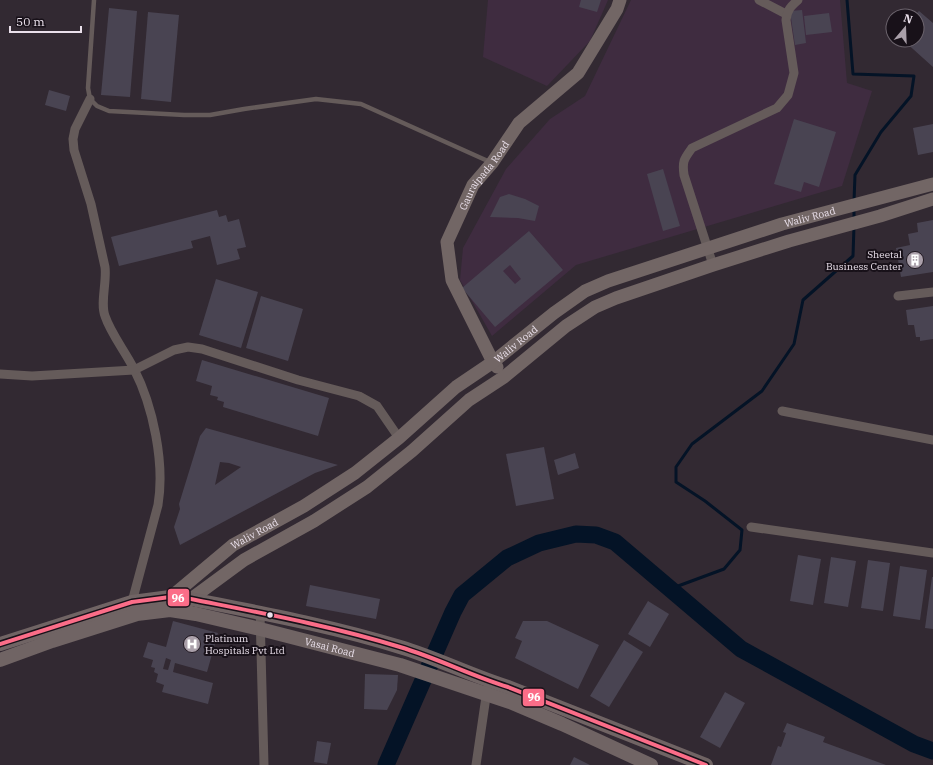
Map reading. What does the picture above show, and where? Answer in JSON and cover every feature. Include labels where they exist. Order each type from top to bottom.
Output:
[{"type":"main road","name":"Gauraipada Road","points":[[504,376],[493,362],[452,280],[447,242],[473,185],[492,163],[519,123],[578,73],[617,9],[620,0]]},
{"type":"main road","name":"Waliv Road","points":[[155,611],[170,596],[233,545],[304,506],[355,473],[399,438],[456,387],[493,362],[554,313],[585,292],[608,281],[782,224],[933,184]]},
{"type":"main road","name":"Waliv Road","points":[[179,611],[191,599],[244,560],[314,521],[368,487],[412,451],[469,400],[504,376],[566,326],[595,307],[616,298],[713,265],[789,241],[854,224],[933,200]]},
{"type":"main road","name":"Vasai Road","points":[[0,644],[132,602],[170,596],[191,599],[350,633],[402,648],[483,686],[510,702],[651,765]]},
{"type":"main road","name":"Vasai Road","points":[[0,660],[52,641],[138,614],[155,611],[179,611],[260,629],[483,686],[508,687],[706,765]]},
{"type":"street","points":[[760,0],[786,14]]},
{"type":"street","points":[[713,265],[684,175],[683,164],[686,156],[692,148],[777,108],[788,95],[794,73],[786,14],[789,7],[798,0]]},
{"type":"street","points":[[90,100],[75,129],[73,139],[74,150],[91,204],[106,267],[104,314],[134,370],[151,414],[159,453],[159,496],[132,602]]},
{"type":"street","points":[[898,296],[933,292]]},
{"type":"street","points":[[0,374],[32,376],[134,370],[174,350],[188,347],[202,349],[298,380],[359,396],[377,406],[399,438]]},
{"type":"street","points":[[782,412],[933,440]]},
{"type":"street","points":[[751,527],[933,553]]},
{"type":"street","points":[[260,613],[264,765]]},
{"type":"street","points":[[476,765],[483,686]]},
{"type":"lane","points":[[94,0],[88,88],[90,100],[97,106],[109,111],[210,115],[316,99],[361,104],[492,163]]},
{"type":"shaded area","points":[[488,0],[608,0],[590,41],[547,86],[483,57]]},
{"type":"shaded area","points":[[631,0],[840,0],[847,83],[872,91],[842,186],[576,265],[492,336],[460,280],[463,248],[506,169],[550,119],[585,96]]},
{"type":"building","points":[[581,0],[601,0],[597,12],[579,7]]},
{"type":"building","points":[[109,8],[137,11],[130,97],[101,95]]},
{"type":"building","points":[[802,10],[806,43],[795,45],[790,11]]},
{"type":"building","points":[[148,12],[179,15],[171,102],[141,99]]},
{"type":"building","points":[[829,13],[832,32],[806,35],[804,16]]},
{"type":"building","points":[[925,16],[933,23],[933,67],[912,48],[925,48]]},
{"type":"building","points":[[49,90],[70,96],[66,111],[45,105]]},
{"type":"building","points":[[794,119],[836,132],[819,187],[804,182],[801,192],[774,184]]},
{"type":"building","points":[[933,124],[933,152],[918,155],[913,128]]},
{"type":"building","points":[[663,169],[680,226],[663,231],[647,174]]},
{"type":"building","points":[[509,194],[525,199],[539,206],[535,221],[518,218],[490,217],[500,197]]},
{"type":"building","points":[[217,210],[219,217],[226,215],[228,222],[239,219],[246,247],[237,249],[240,259],[217,265],[210,236],[191,241],[193,248],[119,266],[111,237]]},
{"type":"building","name":"Sheetal Business Center","points":[[933,220],[933,272],[901,277],[896,248],[910,245],[908,234],[918,232],[917,223]]},
{"type":"building","points":[[529,231],[563,270],[495,327],[462,288]],"holes":[[[510,265],[521,279],[515,284],[503,271]]]},
{"type":"building","points":[[216,279],[258,292],[241,348],[199,335]]},
{"type":"building","points":[[261,296],[303,309],[288,361],[246,348]]},
{"type":"building","points":[[933,306],[933,339],[920,341],[920,337],[916,337],[914,325],[908,325],[906,310]]},
{"type":"building","points":[[202,360],[329,398],[318,436],[223,407],[224,402],[217,400],[218,397],[210,395],[212,386],[196,381]]},
{"type":"building","points":[[206,428],[338,465],[315,473],[180,545],[174,527],[180,509],[179,504],[200,436]],"holes":[[[220,462],[241,467],[215,485]]]},
{"type":"building","points":[[544,447],[554,499],[516,506],[506,454]]},
{"type":"building","points":[[575,453],[579,468],[558,475],[554,460]]},
{"type":"building","points":[[798,555],[821,559],[813,605],[790,601]]},
{"type":"building","points":[[831,557],[856,561],[848,607],[824,603]]},
{"type":"building","points":[[868,560],[890,563],[883,611],[861,608]]},
{"type":"building","points":[[900,566],[927,570],[920,620],[893,616]]},
{"type":"building","points":[[933,577],[933,629],[925,628]]},
{"type":"building","points":[[310,585],[380,599],[376,619],[306,606]]},
{"type":"building","points":[[648,601],[669,614],[650,647],[628,634]]},
{"type":"building","points":[[173,621],[218,633],[207,672],[175,663],[173,672],[213,683],[208,704],[162,692],[164,685],[156,682],[158,674],[154,672],[155,668],[151,667],[153,660],[143,657],[148,642],[166,647]],"holes":[[[166,658],[171,660],[168,670],[163,669]]]},
{"type":"building","points":[[523,621],[547,621],[599,645],[578,689],[515,658],[522,641],[515,638]]},
{"type":"building","points":[[624,640],[643,652],[609,707],[590,696]]},
{"type":"building","points":[[365,674],[398,675],[397,690],[387,710],[364,709]]},
{"type":"building","points":[[725,692],[745,703],[720,748],[700,737]]},
{"type":"building","points":[[787,723],[825,737],[823,742],[886,765],[771,765],[778,746],[781,747],[786,733],[783,732]]},
{"type":"building","points":[[317,741],[331,743],[327,764],[314,762]]},
{"type":"building","points":[[574,757],[590,765],[570,765]]},
{"type":"waterway","points":[[847,0],[853,74],[914,76],[911,96],[881,132],[855,175],[854,201]]},
{"type":"waterway","points":[[854,208],[854,221]]},
{"type":"waterway","points":[[670,589],[724,569],[740,550],[742,530],[705,501],[676,482],[676,467],[692,444],[762,391],[794,344],[803,300],[853,256],[854,226]]},
{"type":"waterway","points":[[386,765],[453,612],[462,595],[507,558],[539,543],[576,534],[596,535],[615,542],[741,649],[914,744],[933,751]]},
{"type":"transit line","name":"96","points":[[0,644],[132,602],[170,597],[191,599],[322,626],[414,651],[706,765]]},
{"type":"place","name":"Sheetal Business Center","points":[[915,260]]},
{"type":"place","name":"Platinum Hospitals Pvt Ltd","points":[[192,644]]}]
